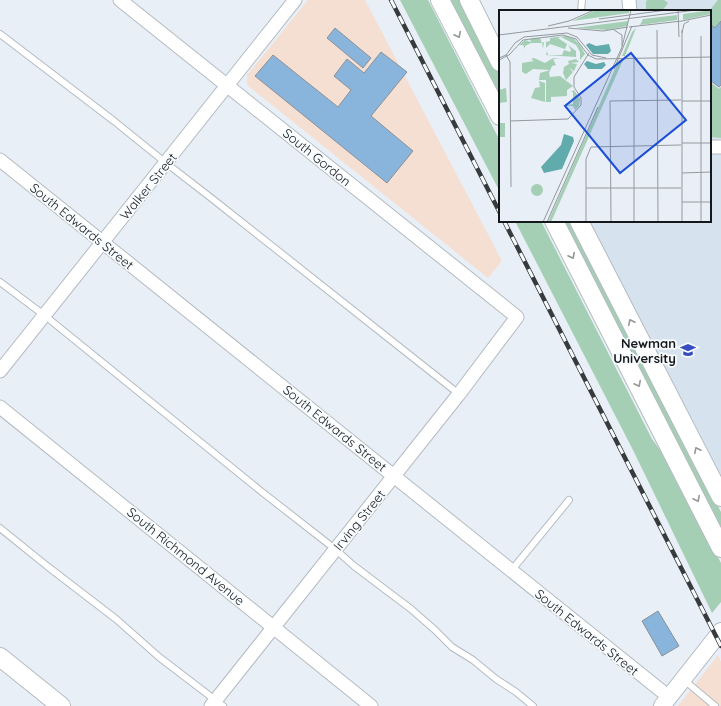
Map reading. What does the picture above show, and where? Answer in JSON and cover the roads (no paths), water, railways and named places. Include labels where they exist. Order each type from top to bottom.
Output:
[{"type":"main road","points":[[440,0],[499,114]]},
{"type":"main road","points":[[469,0],[499,60]]},
{"type":"main road","points":[[555,222],[721,548]]},
{"type":"main road","points":[[580,222],[721,497]]},
{"type":"main road","points":[[0,657],[61,706]]},
{"type":"street","name":"South Gordon","points":[[120,0],[514,315]]},
{"type":"street","name":"Walker Street","points":[[0,371],[294,0]]},
{"type":"street","points":[[629,0],[630,10]]},
{"type":"street","points":[[711,147],[721,148]]},
{"type":"street","name":"South Edwards Street","points":[[0,160],[511,571],[666,702]]},
{"type":"street","name":"Irving Street","points":[[217,704],[274,627],[459,394],[517,317],[514,315]]},
{"type":"street","name":"South Richmond Avenue","points":[[0,407],[371,706]]},
{"type":"street","points":[[666,702],[721,631]]},
{"type":"lane","points":[[581,10],[582,0]]},
{"type":"lane","points":[[0,34],[114,121],[459,394]]},
{"type":"lane","points":[[0,282],[44,315],[354,566],[411,609],[452,647],[473,660],[533,706]]},
{"type":"lane","points":[[511,571],[569,500]]},
{"type":"lane","points":[[0,528],[116,620],[217,704]]},
{"type":"lane","points":[[683,679],[715,706]]},
{"type":"railway","points":[[391,0],[499,211]]},
{"type":"railway","points":[[505,222],[721,646]]},
{"type":"place","name":"Newman University","points":[[688,350]]}]
